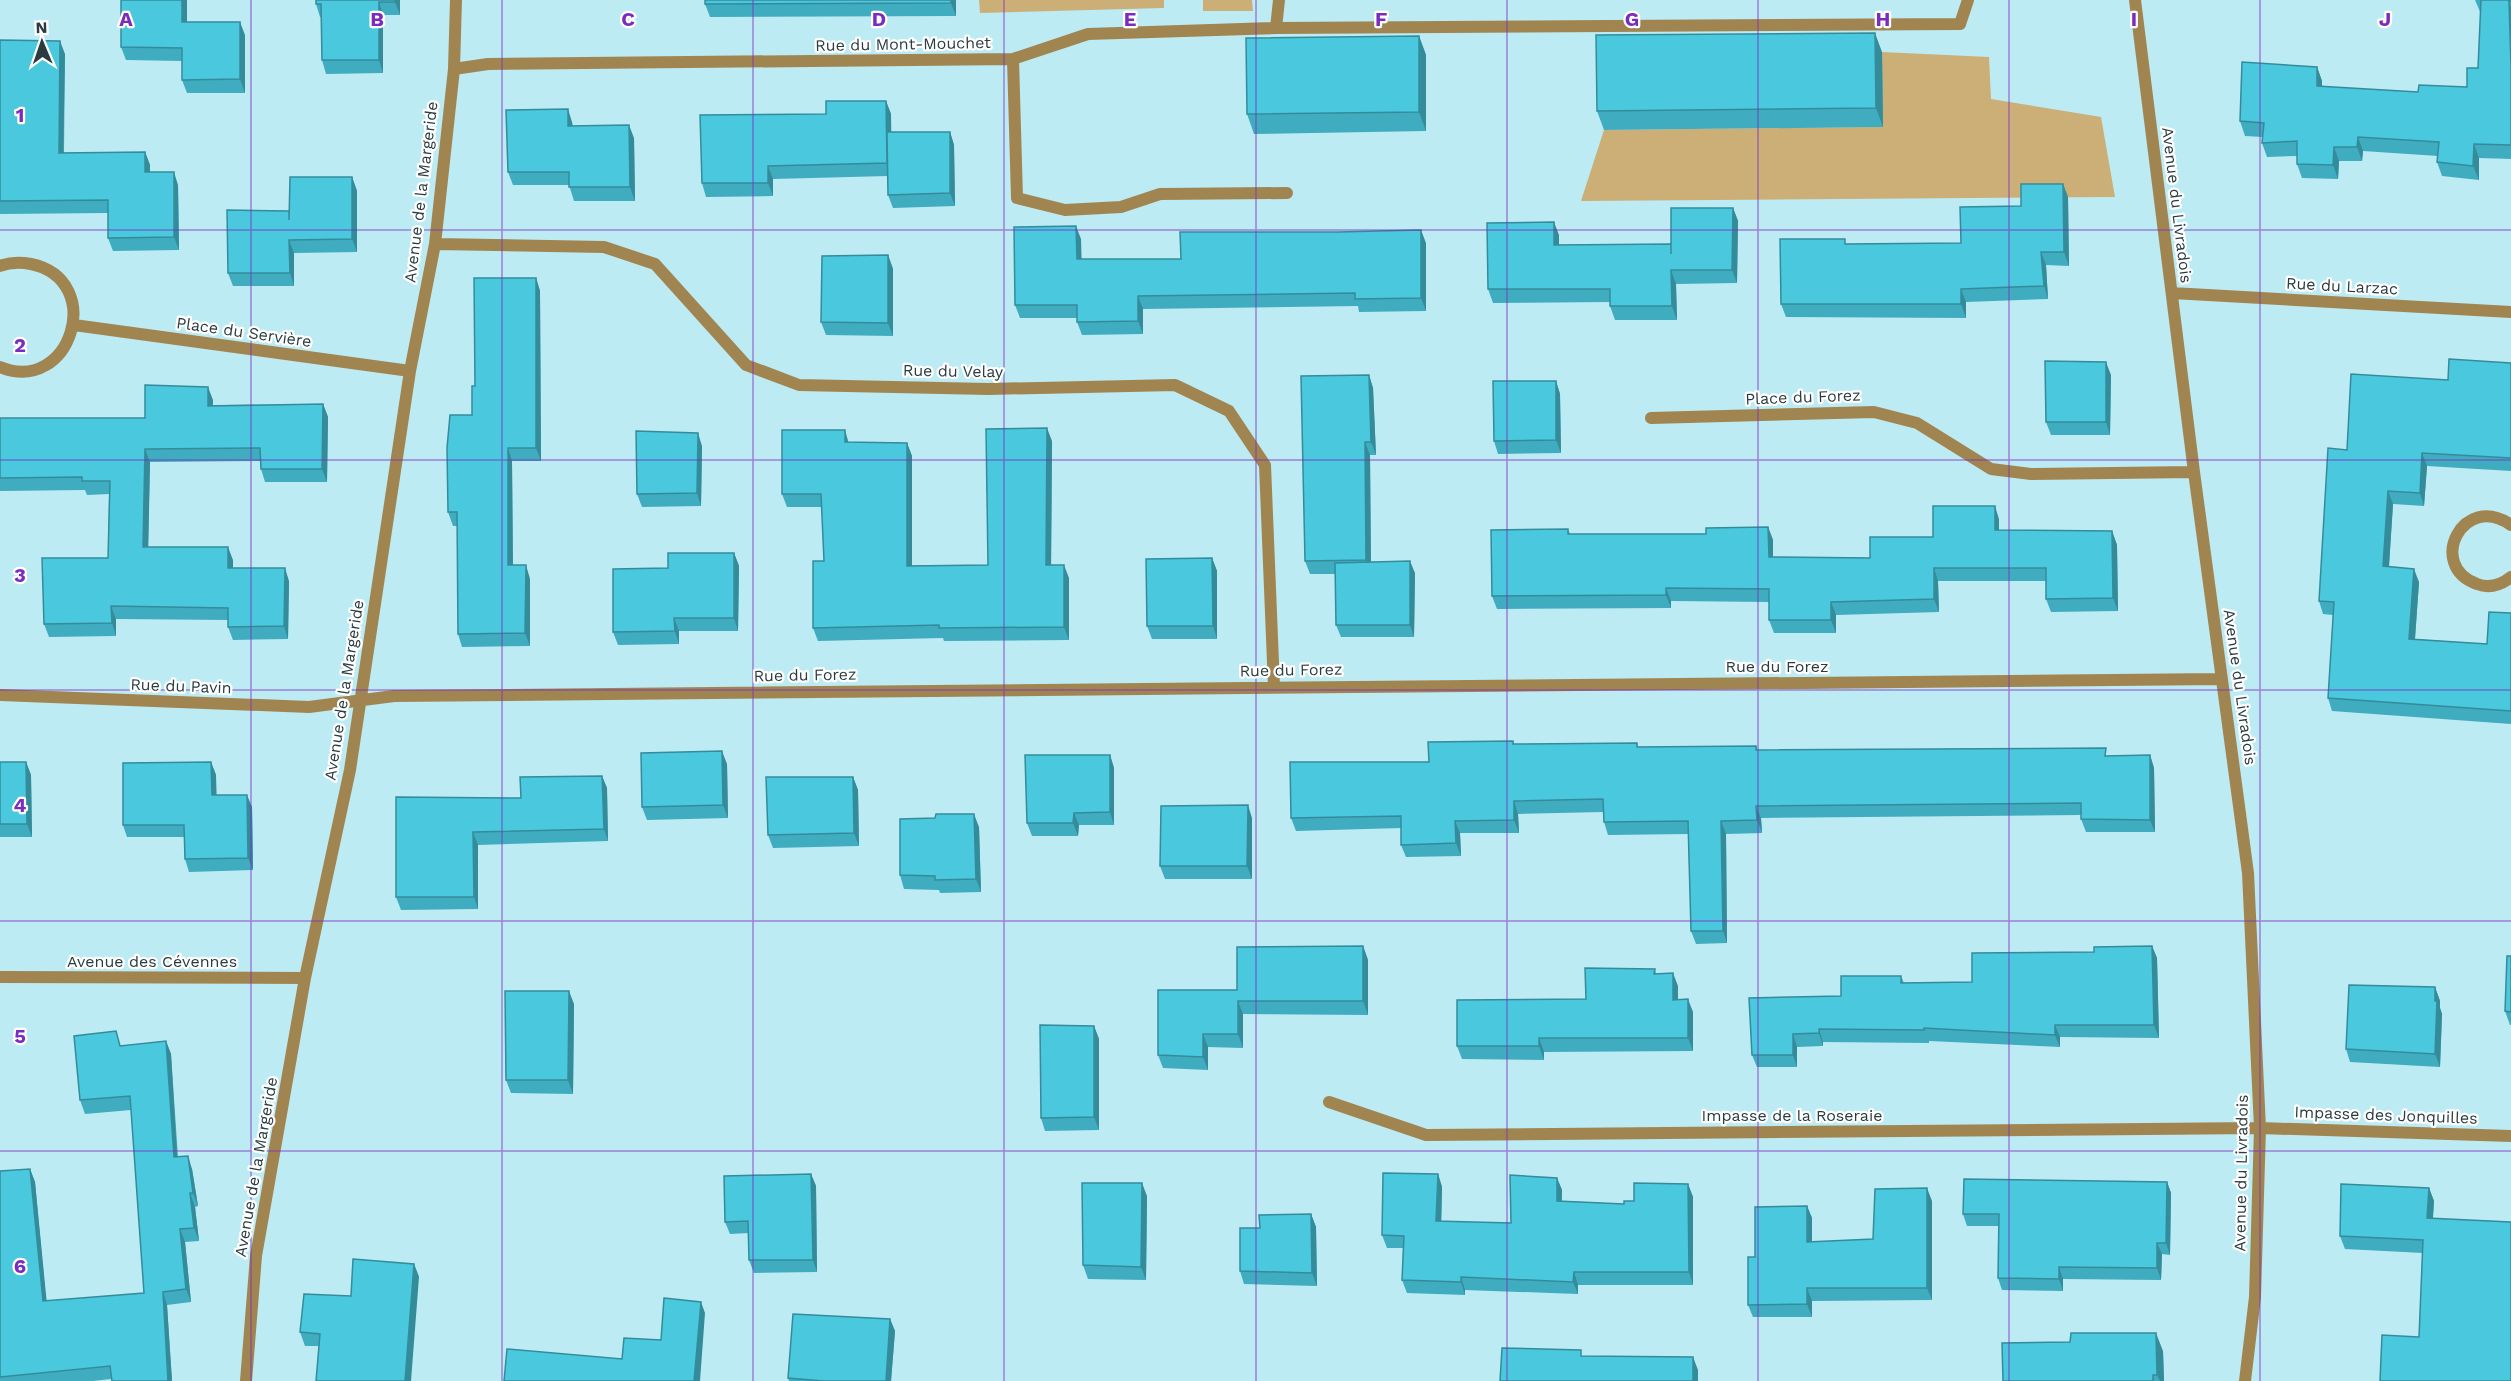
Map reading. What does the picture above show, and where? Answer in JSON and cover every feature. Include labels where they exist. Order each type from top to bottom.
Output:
[{"type":"street","name":"Avenue de la Margeride","points":[[246,1381],[256,1256],[305,978],[350,770],[410,371],[435,243],[454,69],[456,0]]},
{"type":"street","points":[[1276,28],[1279,0]]},
{"type":"street","points":[[1013,59],[1088,34],[1276,28],[1960,24],[1968,0]]},
{"type":"street","name":"Avenue du Livradois","points":[[2135,0],[2194,472],[2248,873],[2260,1128],[2255,1296],[2245,1381]]},
{"type":"street","name":"Rue du Mont-Mouchet","points":[[454,69],[488,64],[1013,59],[1017,198],[1065,210],[1121,207],[1160,194],[1287,192]]},
{"type":"street","name":"Rue du Velay","points":[[435,243],[604,247],[655,264],[746,364],[799,385],[988,389],[1175,385],[1228,411],[1265,465],[1274,687]]},
{"type":"street","points":[[0,267],[23,262],[40,266],[56,276],[68,290],[74,307],[74,325],[69,342],[58,356],[43,366],[25,371],[0,367]]},
{"type":"street","name":"Rue du Larzac","points":[[2172,294],[2511,312]]},
{"type":"street","name":"Place du Servière","points":[[74,325],[410,371]]},
{"type":"street","name":"Place du Forez","points":[[1651,418],[1874,412],[1917,423],[1991,469],[2031,474],[2194,472]]},
{"type":"street","points":[[2511,525],[2489,516],[2479,517],[2460,529],[2454,539],[2452,550],[2453,562],[2459,573],[2468,581],[2491,586],[2503,583],[2511,577]]},
{"type":"street","name":"Rue du Forez","points":[[361,700],[394,696],[2222,679]]},
{"type":"street","name":"Rue du Pavin","points":[[0,695],[309,706],[361,700]]},
{"type":"street","name":"Avenue des Cévennes","points":[[0,977],[305,978]]},
{"type":"street","name":"Impasse de la Roseraie","points":[[1329,1102],[1426,1135],[2260,1128]]},
{"type":"street","name":"Impasse des Jonquilles","points":[[2260,1128],[2511,1136]]},
{"type":"shaded area","points":[[979,0],[1164,0],[1164,8],[980,13]]},
{"type":"shaded area","points":[[1203,0],[1252,0],[1253,11],[1203,11]]},
{"type":"shaded area","points":[[1882,52],[1989,57],[1991,99],[2101,117],[2115,197],[1581,201],[1604,130],[1882,127]]},
{"type":"building","points":[[121,0],[182,0],[182,22],[240,22],[240,79],[182,80],[182,48],[121,47]]},
{"type":"building","points":[[316,0],[395,0],[395,2],[379,2],[379,60],[322,60],[321,4],[316,4]]},
{"type":"building","points":[[705,0],[951,0],[951,3],[705,4]]},
{"type":"building","points":[[2481,0],[2511,0],[2509,1],[2511,145],[2474,144],[2473,166],[2437,162],[2439,142],[2358,137],[2357,147],[2334,147],[2333,165],[2297,164],[2297,141],[2262,143],[2264,123],[2240,121],[2242,62],[2317,67],[2317,86],[2418,92],[2419,85],[2467,87],[2467,68],[2478,68]]},
{"type":"building","points":[[1875,33],[1876,108],[1597,111],[1596,35]]},
{"type":"building","points":[[1419,36],[1419,112],[1247,114],[1246,38]]},
{"type":"building","points":[[0,40],[60,41],[59,153],[145,152],[145,172],[174,172],[174,237],[108,238],[108,200],[0,201]]},
{"type":"building","points":[[826,101],[886,101],[887,163],[768,166],[768,183],[702,183],[700,115],[826,114]]},
{"type":"building","points":[[568,109],[568,126],[629,125],[630,187],[569,187],[569,172],[508,172],[506,110]]},
{"type":"building","points":[[887,132],[950,132],[950,193],[888,195]]},
{"type":"building","points":[[290,177],[352,177],[352,239],[289,240],[290,273],[228,273],[227,210],[289,211],[289,220]]},
{"type":"building","points":[[2021,184],[2063,184],[2064,252],[2041,252],[2044,286],[1961,289],[1961,304],[1781,304],[1780,239],[1845,239],[1845,244],[1961,243],[1960,207],[2021,206]]},
{"type":"building","points":[[1671,208],[1733,208],[1732,270],[1671,270],[1672,306],[1610,306],[1610,289],[1488,289],[1487,223],[1554,222],[1554,245],[1671,244]]},
{"type":"building","points":[[1076,226],[1077,259],[1181,259],[1180,232],[1421,230],[1421,298],[1355,299],[1355,293],[1138,296],[1138,321],[1077,322],[1077,305],[1015,305],[1014,227]]},
{"type":"building","points":[[888,255],[888,323],[821,322],[822,256]]},
{"type":"building","points":[[474,278],[536,278],[536,448],[508,448],[508,565],[526,565],[525,633],[458,634],[457,512],[448,512],[447,448],[450,415],[472,415],[472,386],[475,386]]},
{"type":"building","points":[[2449,359],[2511,363],[2511,458],[2422,453],[2420,493],[2388,491],[2383,566],[2414,569],[2409,639],[2487,644],[2489,612],[2511,613],[2511,711],[2328,698],[2334,602],[2319,601],[2328,448],[2347,450],[2351,374],[2448,380]]},
{"type":"building","points":[[2045,361],[2106,362],[2106,422],[2046,422]]},
{"type":"building","points":[[1369,375],[1371,442],[1365,442],[1366,560],[1305,561],[1301,376]]},
{"type":"building","points":[[1493,381],[1556,381],[1556,440],[1494,441]]},
{"type":"building","points":[[145,385],[208,387],[208,406],[323,404],[322,469],[261,469],[260,448],[145,449],[143,547],[228,547],[228,568],[285,568],[284,626],[228,627],[228,608],[111,606],[112,623],[44,624],[42,558],[108,558],[110,481],[82,481],[82,477],[0,478],[0,418],[145,418]]},
{"type":"building","points":[[1047,428],[1046,565],[1064,565],[1064,627],[939,628],[939,625],[813,628],[813,561],[824,561],[821,494],[782,494],[782,430],[845,430],[845,442],[907,443],[907,566],[988,565],[986,429]]},
{"type":"building","points":[[636,431],[698,433],[697,493],[637,494]]},
{"type":"building","points":[[1933,506],[1995,506],[1995,530],[2112,531],[2113,598],[2046,599],[2046,568],[1934,568],[1934,599],[1831,602],[1831,620],[1769,620],[1769,589],[1666,588],[1666,595],[1492,596],[1491,530],[1568,529],[1568,534],[1706,534],[1706,528],[1768,527],[1769,557],[1870,558],[1870,537],[1933,537]]},
{"type":"building","points":[[668,553],[734,553],[734,618],[674,618],[675,631],[613,632],[613,569],[668,568]]},
{"type":"building","points":[[1212,558],[1213,626],[1147,626],[1146,559]]},
{"type":"building","points":[[1410,561],[1410,625],[1336,625],[1335,563]]},
{"type":"building","points":[[1513,741],[1513,744],[1637,743],[1637,747],[1756,746],[1756,750],[2106,748],[2105,756],[2150,755],[2150,820],[2081,819],[2081,803],[1756,806],[1757,820],[1721,821],[1723,931],[1691,931],[1688,821],[1604,822],[1603,799],[1514,801],[1514,820],[1455,821],[1456,843],[1401,845],[1401,816],[1291,818],[1290,762],[1429,762],[1428,742]]},
{"type":"building","points":[[722,751],[723,805],[642,807],[641,753]]},
{"type":"building","points":[[1025,755],[1110,755],[1110,812],[1074,813],[1073,823],[1027,823]]},
{"type":"building","points":[[0,762],[26,762],[27,824],[0,824]]},
{"type":"building","points":[[211,762],[212,795],[247,795],[248,858],[185,859],[184,825],[123,825],[123,763]]},
{"type":"building","points":[[602,776],[604,829],[473,832],[474,897],[396,897],[396,797],[521,798],[520,777]]},
{"type":"building","points":[[766,777],[853,777],[854,833],[768,835]]},
{"type":"building","points":[[1248,805],[1247,866],[1160,866],[1161,806]]},
{"type":"building","points":[[936,814],[974,814],[976,879],[935,880],[935,876],[900,875],[900,819],[935,818]]},
{"type":"building","points":[[1363,946],[1363,1001],[1238,1001],[1238,1034],[1203,1034],[1203,1057],[1158,1055],[1158,990],[1237,990],[1237,947]]},
{"type":"building","points":[[2152,946],[2154,1025],[2055,1025],[2055,1035],[1924,1028],[1924,1030],[1819,1029],[1819,1033],[1793,1034],[1793,1055],[1752,1055],[1749,998],[1841,996],[1841,976],[1901,976],[1901,983],[1972,982],[1972,953],[2094,952],[2094,947]]},
{"type":"building","points":[[2507,956],[2511,956],[2511,1012],[2505,1011]]},
{"type":"building","points":[[1585,968],[1655,969],[1654,974],[1673,973],[1673,1000],[1688,999],[1688,1038],[1539,1038],[1539,1046],[1457,1046],[1457,1000],[1586,999]]},
{"type":"building","points":[[2349,985],[2435,987],[2435,1001],[2437,1001],[2435,1054],[2346,1049]]},
{"type":"building","points":[[505,991],[569,991],[568,1080],[506,1080]]},
{"type":"building","points":[[1040,1025],[1094,1026],[1094,1117],[1041,1118]]},
{"type":"building","points":[[116,1031],[120,1046],[166,1041],[174,1157],[188,1156],[193,1193],[190,1193],[194,1228],[180,1229],[186,1289],[163,1292],[168,1381],[112,1381],[110,1366],[0,1377],[0,1171],[30,1169],[43,1301],[144,1293],[130,1096],[80,1100],[74,1036]]},
{"type":"building","points":[[1383,1173],[1438,1174],[1436,1221],[1511,1223],[1510,1175],[1557,1178],[1557,1201],[1624,1204],[1624,1201],[1634,1201],[1634,1183],[1688,1184],[1689,1272],[1574,1272],[1573,1282],[1461,1277],[1461,1282],[1402,1280],[1404,1236],[1382,1235]]},
{"type":"building","points":[[811,1174],[813,1260],[749,1260],[748,1221],[725,1222],[724,1176]]},
{"type":"building","points":[[1964,1179],[2167,1182],[2166,1243],[2157,1243],[2157,1268],[2059,1267],[2059,1279],[1998,1278],[1999,1214],[1963,1214]]},
{"type":"building","points":[[1082,1183],[1142,1183],[1141,1267],[1083,1265]]},
{"type":"building","points":[[2341,1184],[2429,1188],[2427,1218],[2511,1222],[2511,1381],[2380,1381],[2382,1335],[2419,1337],[2423,1240],[2340,1236]]},
{"type":"building","points":[[1927,1188],[1927,1288],[1807,1288],[1807,1304],[1748,1305],[1748,1257],[1755,1257],[1755,1207],[1807,1206],[1807,1242],[1873,1239],[1875,1189]]},
{"type":"building","points":[[1311,1214],[1312,1273],[1240,1271],[1240,1228],[1260,1228],[1259,1215]]},
{"type":"building","points":[[353,1259],[414,1264],[405,1381],[316,1381],[320,1334],[300,1332],[304,1294],[351,1296]]},
{"type":"building","points":[[664,1298],[701,1302],[694,1381],[504,1381],[507,1349],[622,1359],[624,1338],[661,1340]]},
{"type":"building","points":[[793,1314],[890,1319],[886,1381],[823,1381],[788,1378]]},
{"type":"building","points":[[2071,1333],[2156,1333],[2157,1375],[2153,1375],[2153,1381],[2003,1381],[2002,1343],[2070,1342]]},
{"type":"building","points":[[1502,1348],[1581,1350],[1581,1356],[1693,1357],[1693,1381],[1500,1381]]}]
